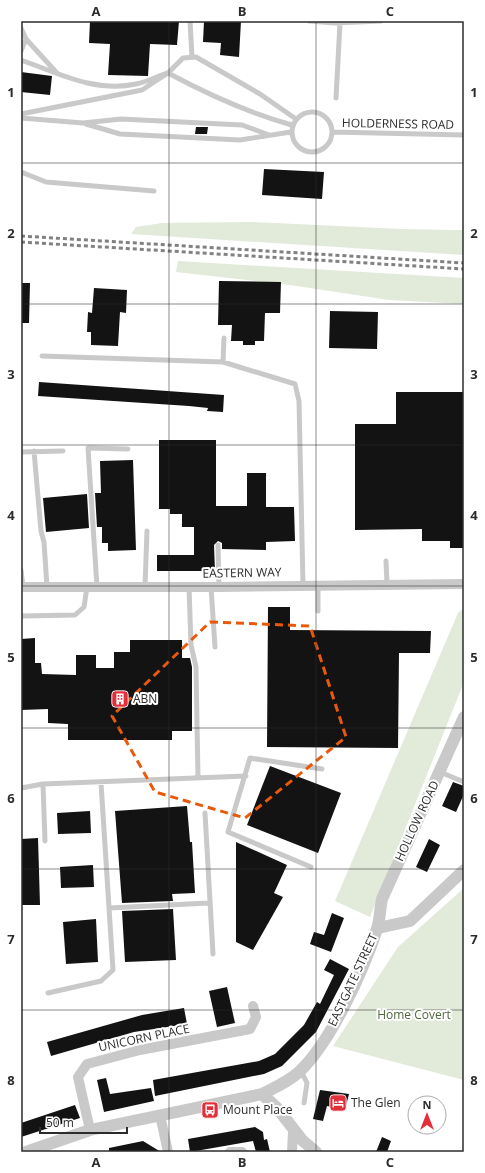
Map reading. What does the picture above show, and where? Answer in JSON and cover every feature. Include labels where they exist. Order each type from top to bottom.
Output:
[{"type":"street","name":"EASTERN WAY","points":[[22,587],[215,587],[464,584]]},
{"type":"street","name":"HOLLOW ROAD","points":[[378,928],[382,899],[464,717]]},
{"type":"street","points":[[378,928],[410,921],[464,870]]},
{"type":"street","name":"EASTGATE STREET","points":[[26,1152],[90,1130],[262,1094],[281,1085],[300,1071],[335,1024],[378,928]]},
{"type":"street","name":"UNICORN PLACE","points":[[90,1130],[78,1077],[87,1064],[140,1050],[250,1029],[256,1017],[253,1006]]},
{"type":"street","points":[[262,1094],[278,1109],[293,1131],[316,1152]]},
{"type":"street","points":[[160,1115],[168,1152]]},
{"type":"street","points":[[292,1152],[293,1131]]},
{"type":"street","points":[[230,1152],[242,1152]]},
{"type":"lane","points":[[190,21],[192,58]]},
{"type":"lane","points":[[309,21],[340,23],[381,21]]},
{"type":"lane","points":[[336,98],[340,23]]},
{"type":"lane","points":[[21,28],[26,39],[57,73]]},
{"type":"lane","points":[[21,51],[26,39]]},
{"type":"lane","points":[[21,114],[142,90],[168,73],[183,58],[196,57],[260,94],[296,119]]},
{"type":"lane","points":[[21,60],[78,82],[103,87],[136,84],[168,73],[197,88],[264,117],[292,125]]},
{"type":"lane","points":[[305,112],[318,113],[329,121],[332,132],[330,140],[326,146],[314,152],[306,152],[295,144],[291,132],[292,125],[296,119],[305,112]]},
{"type":"lane","points":[[21,118],[83,123],[121,119],[242,125],[269,135]]},
{"type":"lane","points":[[83,123],[120,134],[240,140],[291,132]]},
{"type":"lane","name":"HOLDERNESS ROAD","points":[[332,132],[464,135]]},
{"type":"lane","points":[[21,172],[46,182],[154,190]]},
{"type":"lane","points":[[223,362],[224,338]]},
{"type":"lane","points":[[42,356],[223,362],[294,384],[299,401],[303,585]]},
{"type":"lane","points":[[21,616],[75,615],[84,607],[92,587],[88,448],[128,449]]},
{"type":"lane","points":[[34,451],[41,531],[44,542],[47,587]]},
{"type":"lane","points":[[21,452],[63,451]]},
{"type":"lane","points":[[145,586],[147,531]]},
{"type":"lane","points":[[215,647],[215,587],[218,545]]},
{"type":"lane","points":[[386,561],[387,584]]},
{"type":"lane","points":[[21,570],[22,587]]},
{"type":"lane","points":[[318,585],[318,612]]},
{"type":"lane","points":[[189,587],[191,645],[196,667],[198,778]]},
{"type":"lane","points":[[311,867],[228,832],[246,776],[250,758],[322,769]]},
{"type":"lane","points":[[440,772],[464,782]]},
{"type":"lane","points":[[21,788],[43,784],[102,783],[246,776]]},
{"type":"lane","points":[[48,993],[101,981],[114,970],[102,783]]},
{"type":"lane","points":[[43,784],[45,841]]},
{"type":"lane","points":[[205,813],[213,954]]},
{"type":"lane","points":[[109,908],[209,903]]},
{"type":"lane","points":[[300,1071],[307,1083],[304,1103]]},
{"type":"highlighted area","points":[[210,622],[310,626],[346,737],[245,818],[155,792],[112,716]]},
{"type":"green space","points":[[249,222],[464,230],[464,255],[131,234],[136,227],[162,223]]},
{"type":"green space","points":[[178,261],[464,278],[464,304],[389,300],[290,285],[176,272]]},
{"type":"green space","points":[[464,608],[464,682],[370,917],[335,901],[458,613]]},
{"type":"green space","name":"Home Covert","points":[[464,888],[464,1080],[333,1046],[398,947]]},
{"type":"building","points":[[90,21],[179,21],[177,45],[150,44],[148,76],[108,75],[110,44],[89,43]]},
{"type":"building","points":[[204,21],[241,21],[239,57],[220,55],[221,43],[203,42]]},
{"type":"building","points":[[21,72],[52,76],[50,95],[21,92]]},
{"type":"building","points":[[196,127],[208,127],[207,134],[195,134]]},
{"type":"building","points":[[264,169],[324,172],[322,199],[262,195]]},
{"type":"building","points":[[219,281],[281,282],[280,313],[265,313],[264,341],[255,341],[255,345],[243,345],[243,341],[231,341],[232,325],[218,325]]},
{"type":"building","points":[[21,283],[30,283],[29,323],[21,323]]},
{"type":"building","points":[[94,288],[127,290],[126,313],[120,312],[118,346],[91,345],[91,332],[87,332],[88,312],[92,313]]},
{"type":"building","points":[[330,311],[378,312],[377,349],[329,348]]},
{"type":"building","points":[[39,382],[224,395],[223,412],[207,411],[208,408],[189,406],[38,396]]},
{"type":"building","points":[[396,392],[464,392],[464,548],[450,548],[450,541],[422,541],[422,529],[355,530],[355,424],[396,424]]},
{"type":"building","points":[[159,440],[216,440],[216,506],[247,506],[247,473],[266,473],[266,507],[294,507],[295,541],[266,542],[266,550],[222,549],[222,543],[218,541],[214,545],[215,571],[157,571],[157,555],[194,555],[194,527],[182,527],[182,514],[170,514],[170,509],[159,509]]},
{"type":"building","points":[[133,460],[136,550],[108,551],[108,543],[102,543],[102,527],[97,527],[95,493],[101,493],[100,461]]},
{"type":"building","points":[[87,494],[89,528],[46,532],[43,498]]},
{"type":"building","points":[[268,607],[290,607],[290,630],[431,631],[430,653],[399,653],[398,748],[267,747]]},
{"type":"building","name":"ABN","points":[[35,638],[35,663],[41,663],[42,674],[76,675],[76,655],[96,655],[96,668],[114,668],[114,652],[130,652],[130,640],[182,640],[182,658],[190,658],[192,667],[192,731],[172,731],[172,740],[68,740],[68,724],[48,723],[48,709],[21,710],[21,639]]},
{"type":"building","points":[[270,766],[341,793],[318,853],[247,825]]},
{"type":"building","points":[[453,782],[464,786],[464,794],[456,812],[442,806]]},
{"type":"building","points":[[187,806],[190,842],[192,842],[195,893],[172,894],[173,901],[122,903],[115,811]]},
{"type":"building","points":[[90,811],[91,833],[58,834],[57,813]]},
{"type":"building","points":[[38,838],[40,905],[21,905],[21,839]]},
{"type":"building","points":[[429,839],[440,845],[427,872],[416,867]]},
{"type":"building","points":[[236,842],[287,865],[274,893],[283,897],[253,950],[236,942]]},
{"type":"building","points":[[93,865],[94,887],[61,888],[60,867]]},
{"type":"building","points":[[173,909],[176,960],[125,962],[122,911]]},
{"type":"building","points":[[332,913],[344,918],[331,952],[310,944],[314,932],[324,935]]},
{"type":"building","points":[[96,919],[98,962],[66,964],[63,922]]},
{"type":"building","points":[[330,959],[349,969],[316,1032],[282,1066],[264,1074],[155,1096],[153,1080],[259,1061],[275,1054],[304,1025],[317,1002],[320,1004],[334,975],[324,970]]},
{"type":"building","points":[[227,987],[235,1023],[217,1027],[209,991]]},
{"type":"building","points":[[184,1008],[187,1024],[134,1032],[51,1056],[47,1042],[142,1015]]},
{"type":"building","points":[[106,1078],[110,1094],[151,1088],[154,1101],[104,1112],[97,1080]]},
{"type":"building","points":[[320,1090],[349,1094],[345,1110],[327,1106],[323,1121],[313,1119]]},
{"type":"building","points":[[75,1105],[80,1118],[21,1137],[21,1123]]},
{"type":"building","points":[[255,1127],[263,1132],[264,1140],[267,1139],[270,1152],[256,1152],[253,1141],[190,1152],[188,1139]]},
{"type":"building","points":[[382,1137],[391,1141],[387,1152],[376,1152]]},
{"type":"building","points":[[143,1141],[161,1152],[109,1152],[109,1148]]},
{"type":"railway","points":[[21,236],[464,263]]},
{"type":"railway","points":[[21,242],[464,269]]},
{"type":"place","name":"ABN","points":[[120,699]]},
{"type":"place","name":"The Glen","points":[[338,1103]]},
{"type":"place","name":"Mount Place","points":[[210,1110]]}]
